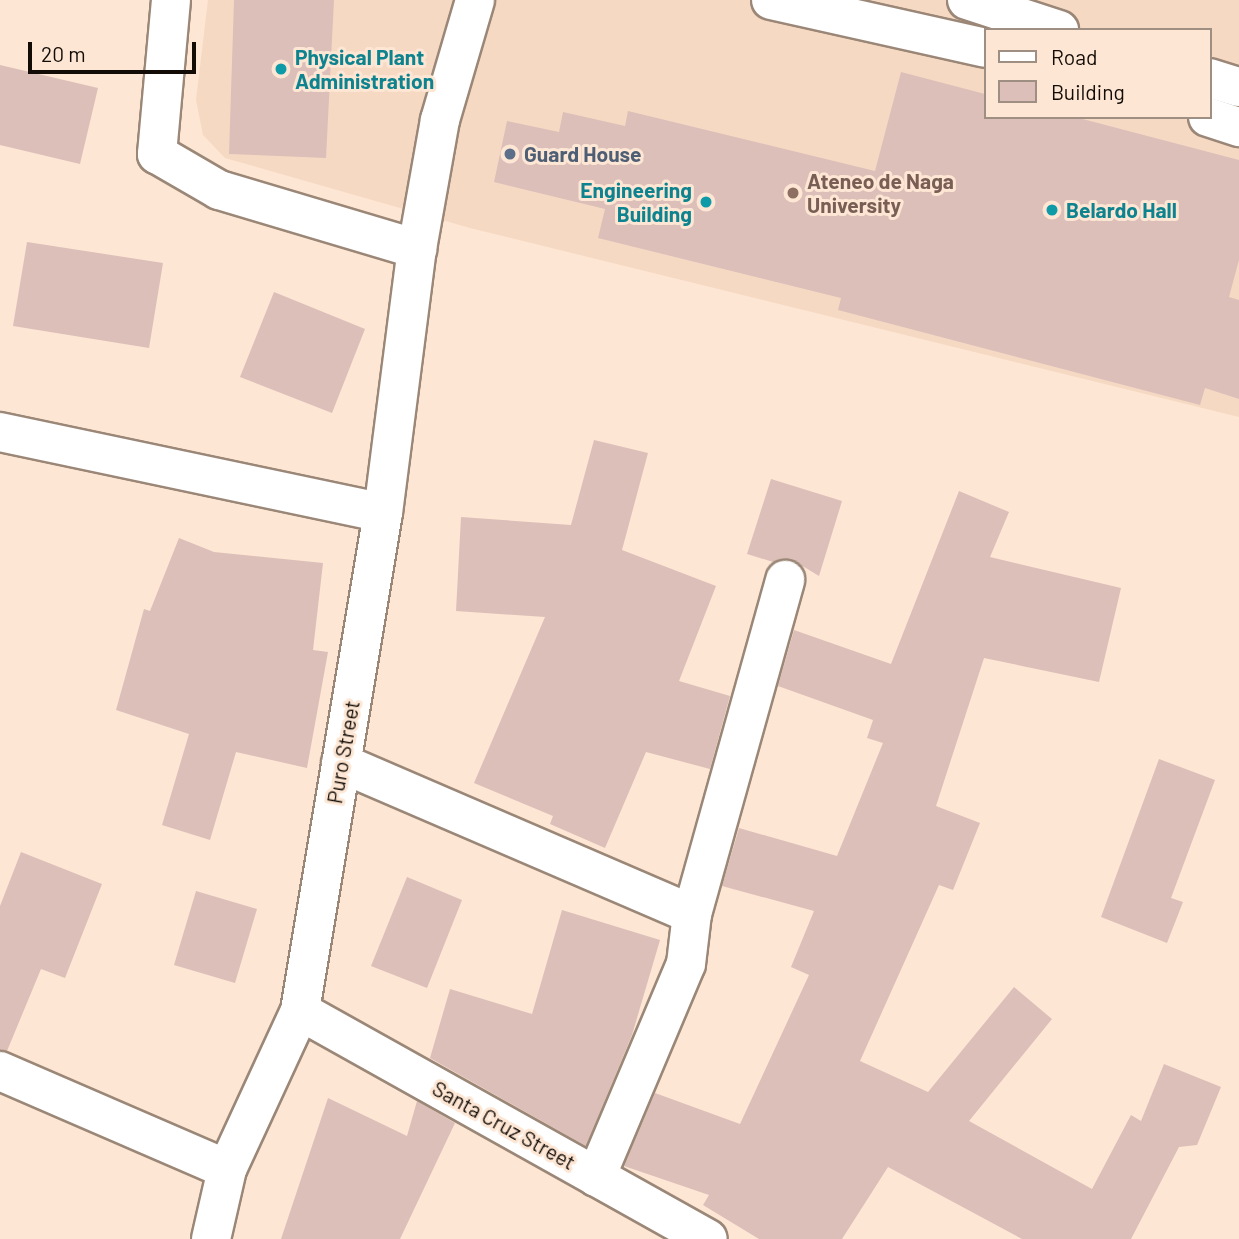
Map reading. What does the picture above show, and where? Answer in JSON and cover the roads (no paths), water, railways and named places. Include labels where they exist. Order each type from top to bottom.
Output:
[{"type":"street","points":[[171,0],[158,154],[219,190],[417,249]]},
{"type":"street","name":"Puro Street","points":[[211,1239],[227,1169],[300,1010],[383,513],[417,249],[440,120],[475,0]]},
{"type":"street","points":[[771,0],[902,15],[984,48]]},
{"type":"street","points":[[967,0],[1053,28]]},
{"type":"street","points":[[1211,79],[1239,87]]},
{"type":"street","points":[[1211,118],[1239,127]]},
{"type":"street","points":[[0,432],[383,513]]},
{"type":"street","points":[[596,1177],[686,964],[692,914],[785,580]]},
{"type":"street","points":[[341,763],[692,914]]},
{"type":"street","name":"Santa Cruz Street","points":[[300,1010],[708,1239]]},
{"type":"street","points":[[0,1071],[227,1169]]},
{"type":"place","name":"Physical Plant Administration","points":[[281,69]]},
{"type":"place","name":"Guard House","points":[[510,154]]},
{"type":"place","name":"Ateneo de Naga University","points":[[793,193]]},
{"type":"place","name":"Engineering Building","points":[[706,202]]},
{"type":"place","name":"Belardo Hall","points":[[1052,210]]}]
